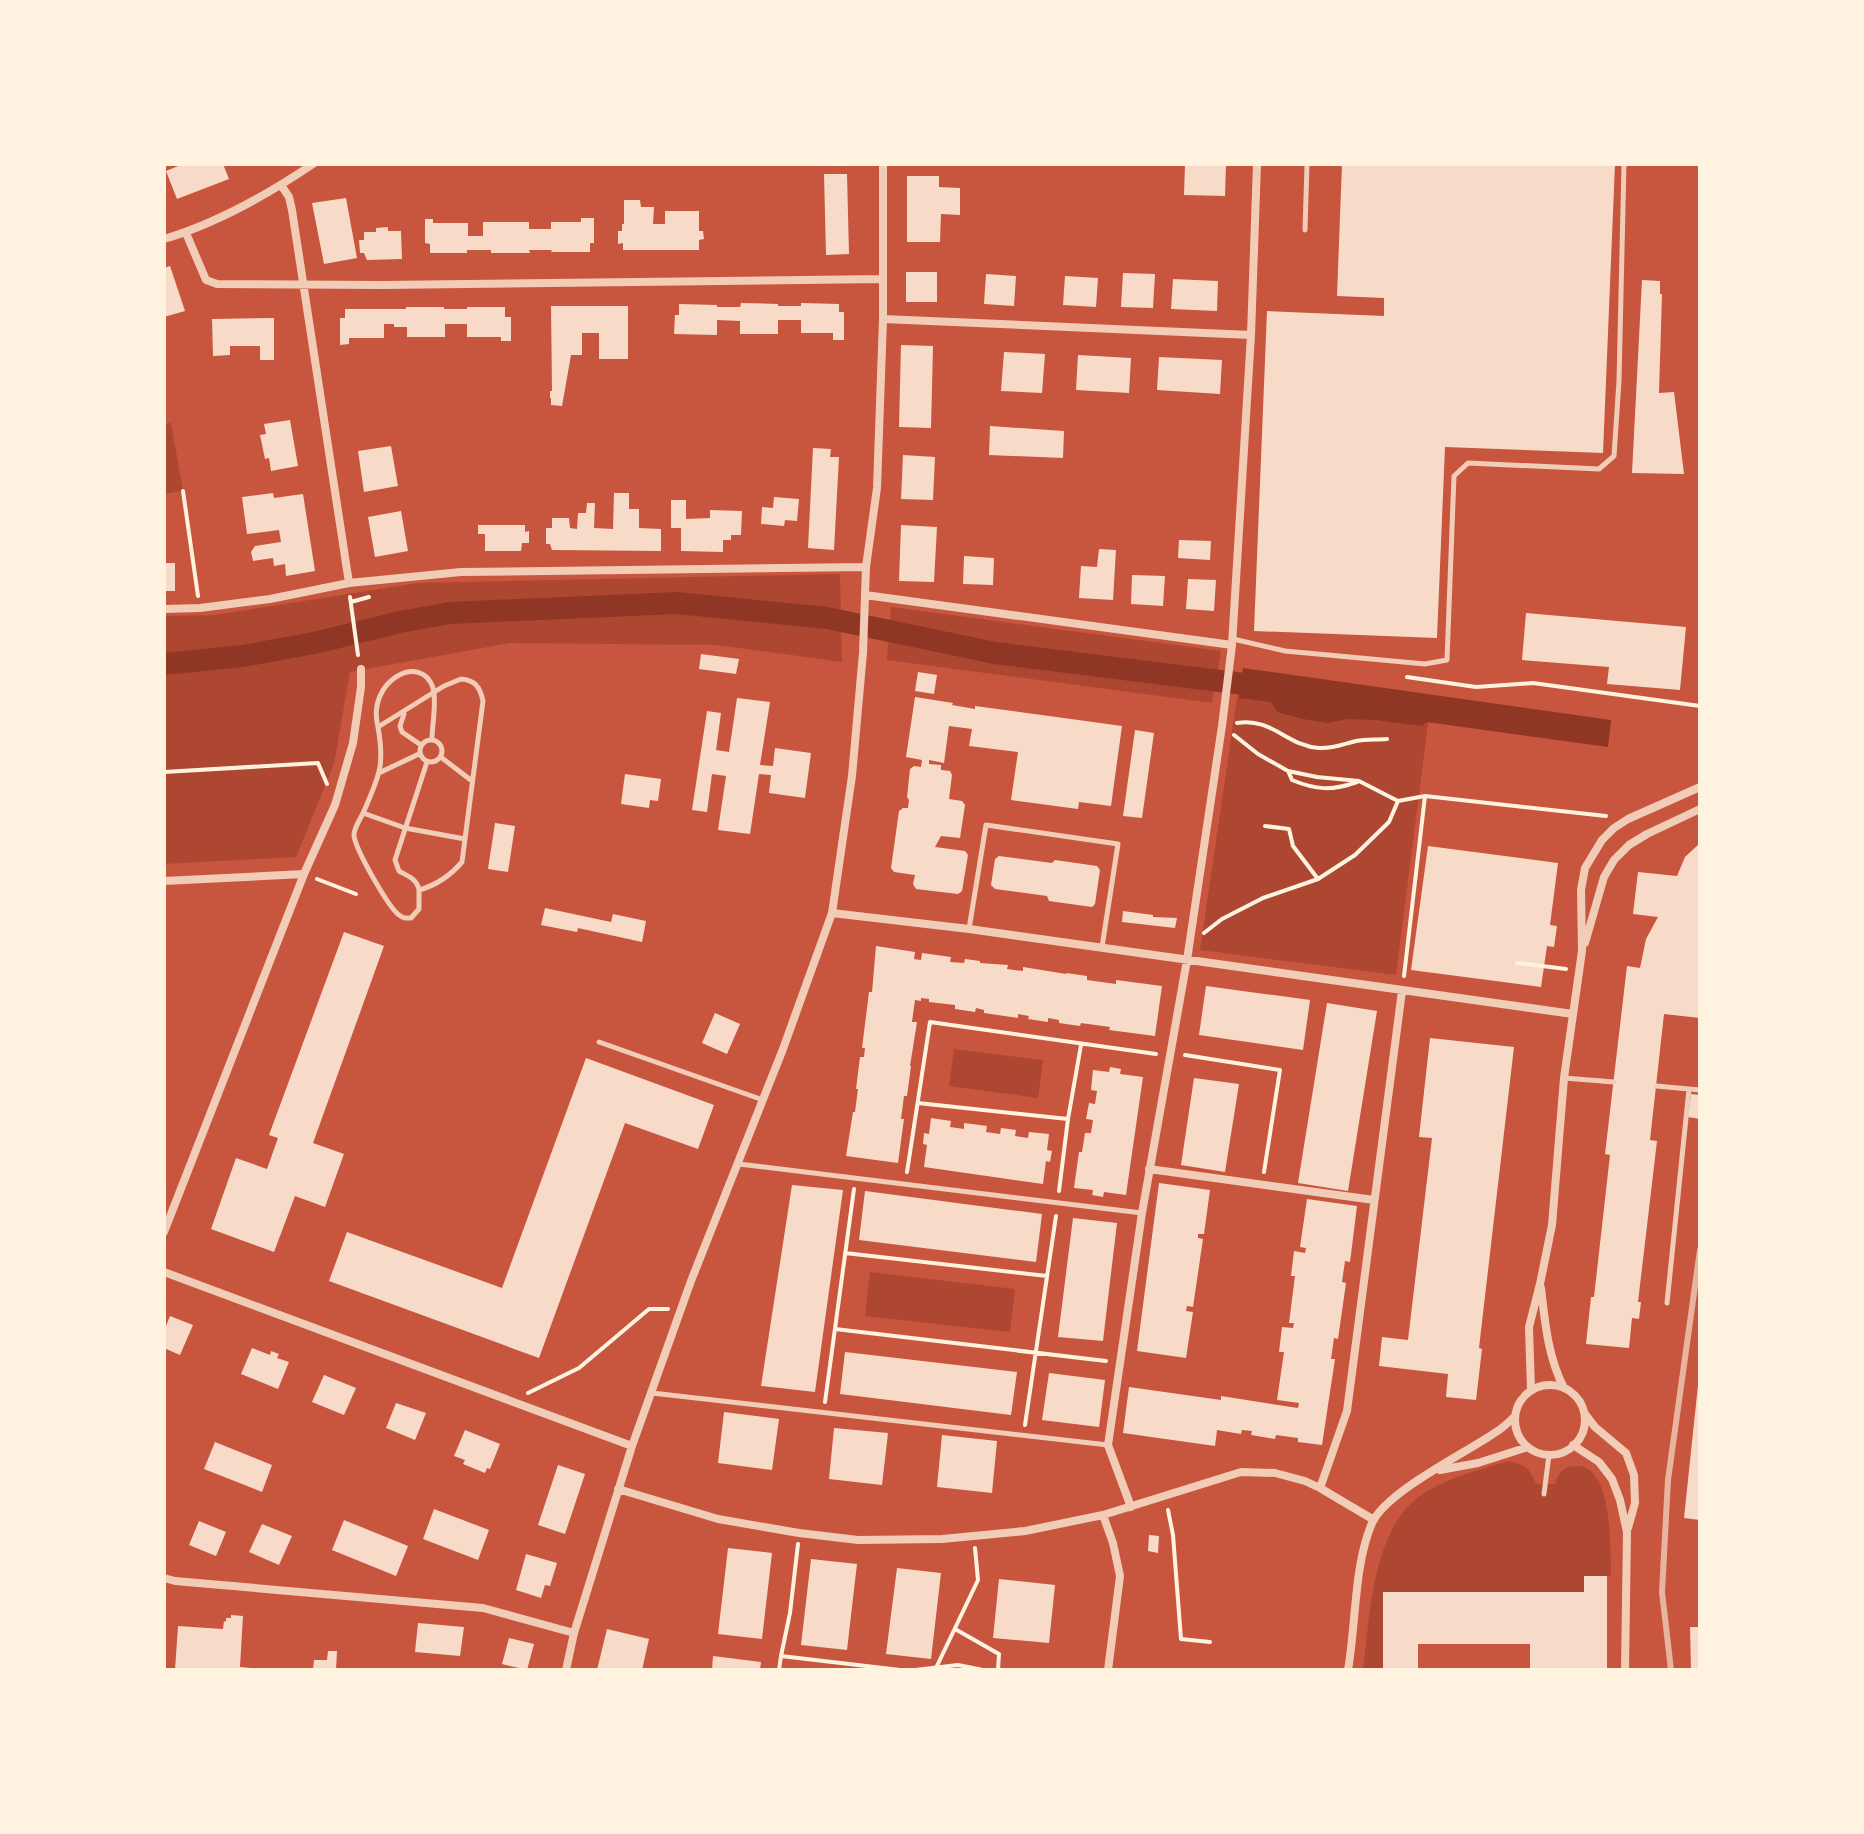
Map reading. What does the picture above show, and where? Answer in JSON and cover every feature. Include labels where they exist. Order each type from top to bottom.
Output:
[{"type":"street","points":[[164,239],[186,233],[233,212],[313,164]]},
{"type":"street","points":[[566,1670],[574,1633],[632,1446],[832,913],[852,776],[863,653],[866,567],[877,488],[883,319],[883,164]]},
{"type":"street","points":[[1131,1507],[1108,1445],[1149,1169],[1187,960],[1232,645],[1251,335],[1257,164]]},
{"type":"street","points":[[281,185],[289,197],[292,210],[349,583]]},
{"type":"street","points":[[186,233],[206,280],[217,284],[883,279]]},
{"type":"street","points":[[883,319],[1251,335]]},
{"type":"street","points":[[164,609],[200,608],[270,599],[349,583],[461,572],[866,567]]},
{"type":"street","points":[[865,595],[1232,645]]},
{"type":"street","points":[[164,1232],[304,874],[335,805],[353,743],[361,669]]},
{"type":"street","points":[[1582,951],[1581,890],[1585,868],[1602,840],[1628,819],[1700,787]]},
{"type":"street","points":[[1531,1391],[1529,1327],[1552,1225],[1564,1078],[1582,951],[1604,877],[1614,860],[1629,845],[1647,834],[1700,809]]},
{"type":"street","points":[[164,881],[304,874]]},
{"type":"street","points":[[832,913],[969,929],[1573,1014]]},
{"type":"street","points":[[1320,1488],[1347,1411],[1402,991]]},
{"type":"street","points":[[1149,1169],[1374,1200]]},
{"type":"street","points":[[164,1272],[632,1446]]},
{"type":"street","points":[[1540,1284],[1549,1348],[1555,1371],[1564,1388]]},
{"type":"street","points":[[1348,1670],[1362,1558],[1374,1520],[1391,1501],[1499,1431],[1515,1416],[1523,1397],[1531,1391],[1547,1385],[1564,1388],[1573,1394],[1595,1427],[1626,1453],[1634,1475],[1635,1503],[1627,1532]]},
{"type":"street","points":[[1515,1416],[1520,1438],[1528,1447],[1549,1455],[1573,1445],[1583,1430],[1583,1411]]},
{"type":"street","points":[[1573,1445],[1599,1462],[1612,1479],[1620,1500],[1627,1532],[1625,1670]]},
{"type":"street","points":[[1435,1470],[1478,1463],[1528,1447]]},
{"type":"street","points":[[618,1489],[718,1519],[799,1533],[858,1540],[942,1539],[1025,1531],[1103,1515],[1241,1472],[1275,1473],[1320,1488],[1374,1520]]},
{"type":"street","points":[[1103,1515],[1120,1576],[1108,1670]]},
{"type":"street","points":[[164,1578],[483,1608],[574,1633]]},
{"type":"lane","points":[[1305,230],[1307,164]]},
{"type":"lane","points":[[1232,645],[1425,664],[1447,660],[1454,476],[1468,463],[1599,469],[1614,456],[1619,381],[1624,164]]},
{"type":"lane","points":[[427,762],[395,860],[399,871],[418,884],[419,909],[411,918],[405,918],[396,913],[355,843],[355,831],[381,772],[382,750],[376,718],[379,697],[392,679],[414,672],[431,683],[434,693],[432,739]]},
{"type":"lane","points":[[378,727],[461,679],[478,685],[482,693],[462,862],[441,881],[419,890]]},
{"type":"lane","points":[[406,710],[400,726],[402,732],[421,745]]},
{"type":"lane","points":[[419,754],[421,745],[432,739]]},
{"type":"lane","points":[[432,739],[440,744],[442,758]]},
{"type":"lane","points":[[381,772],[419,754]]},
{"type":"lane","points":[[419,754],[427,762],[442,758]]},
{"type":"lane","points":[[442,758],[472,781]]},
{"type":"lane","points":[[363,813],[405,828],[465,839]]},
{"type":"lane","points":[[969,929],[986,825],[1118,844],[1102,949]]},
{"type":"lane","points":[[599,1042],[763,1100]]},
{"type":"lane","points":[[1564,1078],[1614,1082]]},
{"type":"lane","points":[[1656,1086],[1700,1090]]},
{"type":"lane","points":[[1667,1303],[1689,1089]]},
{"type":"lane","points":[[738,1163],[1142,1213]]},
{"type":"lane","points":[[652,1393],[1108,1445]]},
{"type":"lane","points":[[1544,1494],[1549,1455]]},
{"type":"path","points":[[183,491],[200,608]]},
{"type":"path","points":[[351,614],[356,646]]},
{"type":"path","points":[[1399,676],[1476,687],[1533,683],[1700,706]]},
{"type":"path","points":[[1222,726],[1242,722],[1261,723],[1295,742],[1317,748],[1338,748],[1357,741],[1387,739]]},
{"type":"path","points":[[1222,726],[1258,754],[1288,771],[1359,781],[1398,801],[1425,796],[1628,819]]},
{"type":"path","points":[[164,772],[318,763],[335,805]]},
{"type":"path","points":[[1288,771],[1292,780],[1307,787],[1330,789],[1359,781]]},
{"type":"path","points":[[1402,991],[1425,796]]},
{"type":"path","points":[[1189,945],[1222,919],[1263,898],[1318,879],[1355,855],[1389,822],[1398,801]]},
{"type":"path","points":[[1265,826],[1289,829],[1293,846],[1318,879]]},
{"type":"path","points":[[304,874],[356,894]]},
{"type":"path","points":[[1517,963],[1579,971]]},
{"type":"path","points":[[905,1184],[930,1022],[1280,1070],[1262,1184]]},
{"type":"path","points":[[1024,1435],[1081,1044]]},
{"type":"path","points":[[918,1103],[1068,1119]]},
{"type":"path","points":[[823,1412],[856,1178]]},
{"type":"path","points":[[845,1253],[1047,1276]]},
{"type":"path","points":[[511,1401],[579,1368],[649,1309],[681,1310]]},
{"type":"path","points":[[835,1329],[1120,1363]]},
{"type":"path","points":[[1166,1496],[1173,1535],[1181,1639],[1210,1642]]},
{"type":"path","points":[[779,1670],[790,1613],[799,1533]]},
{"type":"path","points":[[936,1668],[978,1580],[973,1536]]},
{"type":"path","points":[[955,1629],[999,1654],[998,1670]]},
{"type":"path","points":[[781,1656],[900,1670]]},
{"type":"path","points":[[915,1670],[958,1665],[983,1670]]},
{"type":"shaded area","points":[[171,423],[183,491],[164,494],[164,424]]},
{"type":"shaded area","points":[[840,574],[842,662],[717,645],[510,643],[350,672],[334,764],[296,857],[164,864],[164,616],[214,615],[418,583]]},
{"type":"shaded area","points":[[891,607],[1221,651],[1212,703],[887,660]]},
{"type":"shaded area","points":[[1243,668],[1611,720],[1608,747],[1427,722],[1422,726],[1375,720],[1348,719],[1328,723],[1303,719],[1277,712],[1271,702],[1239,698]]},
{"type":"shaded area","points":[[1240,684],[1430,708],[1396,975],[1200,950]]},
{"type":"shaded area","points":[[954,1049],[1043,1060],[1038,1098],[949,1086]]},
{"type":"shaded area","points":[[870,1272],[1015,1289],[1010,1332],[865,1316]]},
{"type":"shaded area","points":[[1509,1461],[1526,1468],[1536,1484],[1555,1484],[1562,1471],[1571,1466],[1588,1469],[1597,1479],[1604,1494],[1610,1530],[1611,1576],[1584,1576],[1584,1592],[1383,1592],[1383,1670],[1363,1670],[1376,1574],[1393,1528],[1406,1509],[1423,1494],[1443,1483]]},
{"type":"building","points":[[183,164],[223,164],[229,179],[177,199],[166,171]]},
{"type":"building","points":[[1185,164],[1226,164],[1225,196],[1184,195]]},
{"type":"building","points":[[1342,164],[1615,164],[1603,453],[1445,447],[1437,638],[1254,631],[1267,311],[1384,316],[1384,298],[1337,296]]},
{"type":"building","points":[[824,174],[847,174],[849,254],[826,255]]},
{"type":"building","points":[[907,176],[939,176],[939,187],[960,188],[960,215],[941,214],[940,242],[907,242]]},
{"type":"building","points":[[346,198],[357,258],[324,264],[312,203]]},
{"type":"building","points":[[624,200],[640,200],[641,207],[654,207],[653,224],[665,224],[665,211],[699,211],[699,231],[703,231],[704,239],[699,240],[699,250],[623,250],[623,243],[618,244],[618,231],[622,231],[624,224]]},
{"type":"building","points":[[581,218],[594,218],[594,243],[590,243],[590,252],[529,250],[530,253],[491,253],[491,250],[467,250],[467,253],[430,253],[430,244],[425,243],[425,219],[433,219],[433,223],[468,223],[468,236],[483,236],[483,222],[529,222],[529,229],[551,229],[551,222],[581,222]]},
{"type":"building","points":[[388,227],[388,231],[401,231],[402,259],[367,260],[364,253],[360,253],[359,240],[364,240],[364,232],[376,232],[376,228]]},
{"type":"building","points":[[170,266],[185,311],[164,317],[164,268]]},
{"type":"building","points":[[906,272],[937,272],[937,302],[906,302]]},
{"type":"building","points":[[1123,273],[1155,274],[1153,308],[1121,307]]},
{"type":"building","points":[[986,274],[1016,276],[1014,306],[984,304]]},
{"type":"building","points":[[1065,276],[1098,278],[1096,307],[1063,305]]},
{"type":"building","points":[[1173,279],[1218,281],[1217,311],[1171,309]]},
{"type":"building","points":[[1642,280],[1660,281],[1659,393],[1674,392],[1684,474],[1632,473]]},
{"type":"building","points":[[741,303],[778,306],[839,304],[839,312],[844,312],[844,340],[833,340],[833,333],[801,333],[801,320],[778,320],[778,334],[740,334],[740,321],[717,320],[717,335],[674,334],[679,304],[740,307]]},
{"type":"building","points":[[551,306],[628,306],[628,359],[599,359],[599,333],[582,333],[582,355],[571,355],[562,406],[551,405],[550,398]]},
{"type":"building","points":[[505,307],[505,317],[511,317],[511,341],[501,341],[501,337],[467,337],[467,324],[445,324],[445,337],[407,337],[407,327],[384,324],[384,338],[349,338],[349,344],[340,345],[340,318],[345,318],[345,309]]},
{"type":"building","points":[[274,318],[274,360],[260,360],[260,346],[230,346],[230,355],[213,356],[212,319]]},
{"type":"building","points":[[901,345],[933,346],[931,428],[899,427]]},
{"type":"building","points":[[1004,352],[1045,354],[1042,393],[1001,391]]},
{"type":"building","points":[[1078,355],[1131,358],[1129,393],[1076,390]]},
{"type":"building","points":[[1159,357],[1222,360],[1220,394],[1157,390]]},
{"type":"building","points":[[290,420],[298,466],[271,471],[260,435],[266,434],[264,424]]},
{"type":"building","points":[[990,426],[1064,431],[1063,458],[989,455]]},
{"type":"building","points":[[391,446],[398,486],[364,492],[358,451]]},
{"type":"building","points":[[813,448],[831,449],[830,457],[839,457],[834,550],[808,548]]},
{"type":"building","points":[[903,455],[935,457],[933,500],[901,499]]},
{"type":"building","points":[[273,493],[274,498],[303,494],[315,571],[286,576],[285,564],[274,566],[273,558],[253,561],[251,552],[255,546],[281,542],[279,530],[247,534],[242,497]]},
{"type":"building","points":[[614,493],[629,493],[629,509],[639,509],[639,528],[661,529],[661,551],[552,550],[550,544],[546,544],[546,528],[552,528],[552,518],[569,518],[570,528],[577,529],[578,513],[586,513],[587,503],[595,503],[594,528],[613,529]]},
{"type":"building","points":[[774,497],[799,499],[797,521],[785,520],[784,526],[761,524],[762,507],[773,508]]},
{"type":"building","points":[[671,500],[686,500],[686,519],[710,518],[710,510],[742,511],[741,535],[731,535],[731,540],[723,540],[723,552],[681,551],[681,528],[671,528]]},
{"type":"building","points":[[401,511],[408,551],[375,557],[368,517]]},
{"type":"building","points":[[478,525],[525,525],[525,532],[529,531],[529,543],[522,543],[521,551],[485,551],[485,534],[478,534]]},
{"type":"building","points":[[901,525],[937,527],[934,582],[899,581]]},
{"type":"building","points":[[1179,540],[1211,541],[1210,560],[1178,558]]},
{"type":"building","points":[[1099,549],[1116,550],[1113,600],[1079,598],[1081,566],[1097,567]]},
{"type":"building","points":[[964,556],[994,558],[993,585],[963,584]]},
{"type":"building","points":[[164,563],[175,563],[175,591],[164,591]]},
{"type":"building","points":[[1132,575],[1165,576],[1163,606],[1131,604]]},
{"type":"building","points":[[1188,579],[1216,580],[1214,611],[1186,609]]},
{"type":"building","points":[[1526,613],[1686,627],[1680,690],[1607,684],[1609,667],[1522,660]]},
{"type":"building","points":[[701,654],[739,659],[736,674],[699,669]]},
{"type":"building","points":[[918,672],[937,675],[934,694],[915,691]]},
{"type":"building","points":[[915,697],[975,709],[975,706],[1122,726],[1111,806],[1079,802],[1078,809],[1011,800],[1018,752],[969,746],[972,729],[949,726],[944,763],[929,760],[929,764],[941,765],[941,770],[950,771],[949,799],[962,801],[965,805],[960,838],[941,836],[935,847],[965,851],[968,855],[962,891],[958,894],[916,889],[913,884],[915,875],[894,872],[891,868],[899,811],[908,808],[910,769],[921,767],[922,760],[906,757]]},
{"type":"building","points":[[737,698],[770,702],[760,765],[773,766],[775,748],[811,753],[805,798],[769,793],[771,775],[759,774],[750,834],[718,830],[726,776],[712,774],[707,812],[692,810],[707,711],[721,713],[716,750],[729,752]]},
{"type":"building","points":[[1135,730],[1154,733],[1142,818],[1123,816]]},
{"type":"building","points":[[625,774],[661,779],[658,801],[650,800],[649,808],[621,804]]},
{"type":"building","points":[[495,823],[515,826],[508,872],[488,869]]},
{"type":"building","points":[[1700,843],[1700,1018],[1664,1014],[1650,1140],[1657,1141],[1638,1302],[1641,1302],[1639,1319],[1632,1318],[1629,1348],[1586,1344],[1610,1155],[1605,1154],[1627,966],[1640,968],[1646,939],[1658,917],[1633,914],[1638,872],[1677,876],[1685,857]]},
{"type":"building","points":[[1428,846],[1558,863],[1550,925],[1557,926],[1554,947],[1547,946],[1541,987],[1411,970]]},
{"type":"building","points":[[999,856],[1097,866],[1100,870],[1095,904],[1092,907],[1049,901],[1047,896],[995,889],[991,885],[995,859]]},
{"type":"building","points":[[545,908],[611,922],[613,914],[646,921],[642,942],[578,928],[577,932],[541,925]]},
{"type":"building","points":[[1123,911],[1177,918],[1175,928],[1122,922]]},
{"type":"building","points":[[344,932],[384,946],[313,1143],[344,1154],[325,1207],[295,1196],[274,1252],[211,1229],[236,1158],[267,1169],[278,1138],[269,1135]]},
{"type":"building","points":[[876,946],[915,952],[914,959],[921,960],[922,953],[951,957],[950,962],[964,963],[965,959],[1008,965],[1007,969],[1023,971],[1023,967],[1087,976],[1087,980],[1116,984],[1116,980],[1162,986],[1155,1036],[1081,1023],[1080,1026],[1059,1023],[1059,1020],[1048,1018],[1048,1022],[1018,1014],[1018,1018],[984,1013],[984,1010],[976,1008],[975,1012],[955,1009],[955,1005],[929,1002],[929,999],[915,1000],[912,1022],[917,1022],[907,1096],[904,1096],[898,1163],[846,1156],[855,1112],[860,1057],[864,1057],[865,1048],[862,1048]]},
{"type":"building","points":[[1206,986],[1310,1000],[1303,1050],[1199,1035]]},
{"type":"building","points":[[1327,1003],[1377,1011],[1348,1191],[1298,1183]]},
{"type":"building","points":[[715,1013],[740,1024],[727,1054],[702,1043]]},
{"type":"building","points":[[1430,1038],[1514,1047],[1479,1348],[1482,1349],[1476,1400],[1446,1397],[1448,1374],[1379,1366],[1382,1337],[1408,1340],[1432,1138],[1419,1137]]},
{"type":"building","points":[[586,1058],[714,1105],[698,1149],[625,1123],[539,1358],[329,1281],[347,1232],[502,1288]]},
{"type":"building","points":[[1110,1067],[1121,1069],[1120,1074],[1143,1077],[1126,1195],[1104,1192],[1103,1197],[1092,1195],[1093,1190],[1074,1188],[1079,1152],[1082,1152],[1085,1133],[1091,1133],[1093,1120],[1086,1119],[1089,1103],[1095,1104],[1097,1091],[1091,1090],[1093,1070],[1109,1072]]},
{"type":"building","points":[[1194,1078],[1239,1084],[1225,1172],[1181,1165]]},
{"type":"building","points":[[1691,1094],[1700,1095],[1700,1119],[1688,1117]]},
{"type":"building","points":[[931,1118],[951,1121],[950,1127],[964,1129],[964,1123],[987,1126],[986,1132],[1000,1134],[1001,1128],[1016,1130],[1015,1136],[1028,1138],[1029,1132],[1049,1134],[1047,1150],[1052,1151],[1050,1162],[1046,1161],[1043,1184],[924,1167],[927,1145],[923,1144],[924,1133],[929,1134]]},
{"type":"building","points":[[1159,1183],[1210,1190],[1204,1234],[1198,1234],[1198,1238],[1203,1239],[1193,1307],[1187,1306],[1186,1311],[1193,1312],[1186,1358],[1137,1351]]},
{"type":"building","points":[[792,1185],[843,1190],[815,1392],[761,1386]]},
{"type":"building","points":[[865,1191],[1042,1214],[1036,1262],[859,1240]]},
{"type":"building","points":[[1307,1199],[1357,1206],[1350,1262],[1345,1261],[1342,1282],[1346,1283],[1338,1339],[1334,1338],[1331,1359],[1335,1359],[1322,1445],[1298,1442],[1298,1438],[1276,1435],[1275,1439],[1251,1435],[1252,1431],[1242,1430],[1241,1434],[1217,1430],[1215,1446],[1123,1433],[1129,1387],[1221,1400],[1221,1396],[1298,1408],[1299,1403],[1277,1400],[1284,1352],[1279,1352],[1282,1327],[1293,1328],[1294,1323],[1289,1323],[1295,1276],[1291,1276],[1294,1251],[1305,1253],[1306,1248],[1300,1247]]},
{"type":"building","points":[[1073,1218],[1117,1223],[1103,1341],[1058,1337]]},
{"type":"building","points":[[170,1316],[193,1325],[180,1355],[164,1348],[164,1331]]},
{"type":"building","points":[[252,1348],[270,1355],[271,1351],[279,1354],[277,1358],[289,1362],[278,1389],[241,1374]]},
{"type":"building","points":[[845,1352],[1017,1372],[1011,1415],[840,1394]]},
{"type":"building","points":[[1049,1373],[1105,1380],[1099,1427],[1042,1420]]},
{"type":"building","points":[[324,1375],[356,1388],[344,1415],[312,1402]]},
{"type":"building","points":[[1700,1386],[1700,1520],[1684,1518]]},
{"type":"building","points":[[396,1403],[426,1413],[415,1440],[386,1428]]},
{"type":"building","points":[[724,1412],[779,1419],[772,1470],[718,1463]]},
{"type":"building","points":[[834,1428],[888,1433],[882,1485],[829,1479]]},
{"type":"building","points":[[465,1430],[500,1444],[490,1469],[487,1468],[485,1473],[463,1464],[465,1460],[454,1456]]},
{"type":"building","points":[[942,1435],[997,1441],[992,1493],[937,1487]]},
{"type":"building","points":[[215,1442],[272,1465],[262,1492],[204,1469]]},
{"type":"building","points":[[558,1465],[585,1474],[565,1534],[538,1525]]},
{"type":"building","points":[[434,1509],[489,1530],[478,1560],[423,1539]]},
{"type":"building","points":[[344,1520],[408,1546],[396,1576],[332,1550]]},
{"type":"building","points":[[199,1521],[226,1532],[216,1556],[189,1545]]},
{"type":"building","points":[[262,1524],[292,1536],[279,1565],[249,1552]]},
{"type":"building","points":[[1149,1535],[1159,1536],[1158,1553],[1148,1551]]},
{"type":"building","points":[[728,1548],[772,1553],[762,1639],[718,1634]]},
{"type":"building","points":[[526,1554],[557,1563],[550,1586],[545,1585],[541,1598],[516,1590]]},
{"type":"building","points":[[811,1559],[857,1564],[847,1650],[801,1645]]},
{"type":"building","points":[[897,1568],[941,1573],[931,1659],[886,1654]]},
{"type":"building","points":[[1584,1576],[1607,1576],[1607,1670],[1530,1670],[1530,1644],[1418,1644],[1418,1670],[1383,1670],[1383,1592],[1584,1592]]},
{"type":"building","points":[[999,1579],[1055,1585],[1049,1643],[993,1638]]},
{"type":"building","points":[[231,1615],[243,1616],[240,1667],[250,1670],[175,1670],[178,1626],[223,1629],[224,1621]]},
{"type":"building","points":[[418,1623],[464,1627],[460,1656],[415,1652]]},
{"type":"building","points":[[1690,1627],[1700,1627],[1700,1670],[1691,1670]]},
{"type":"building","points":[[607,1629],[649,1639],[642,1670],[597,1670]]},
{"type":"building","points":[[509,1638],[534,1644],[527,1670],[502,1664]]},
{"type":"building","points":[[328,1651],[337,1651],[336,1670],[313,1670],[314,1660],[327,1660]]},
{"type":"building","points":[[713,1656],[761,1662],[760,1670],[712,1670]]},
{"type":"waterway","points":[[164,664],[243,656],[450,613],[677,603],[827,618],[995,653],[1268,687]]},
{"type":"railway","points":[[1671,1670],[1662,1592],[1668,1480],[1700,1250]]}]
